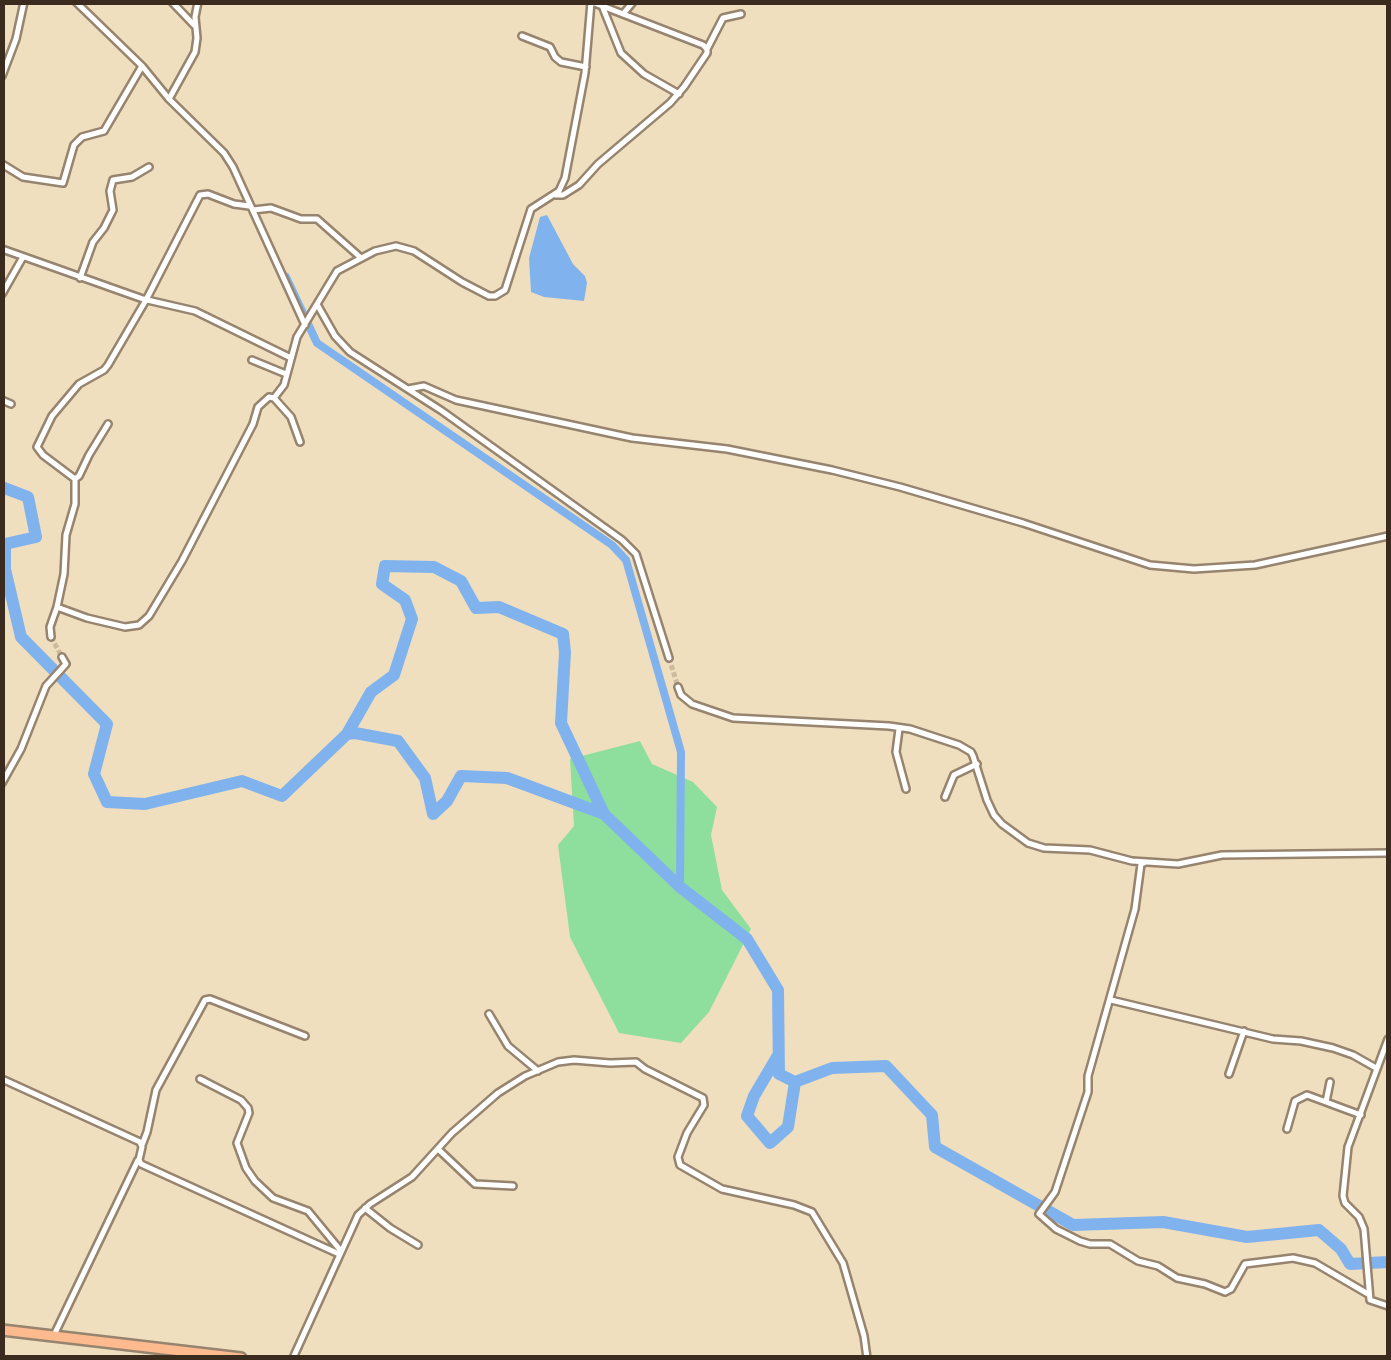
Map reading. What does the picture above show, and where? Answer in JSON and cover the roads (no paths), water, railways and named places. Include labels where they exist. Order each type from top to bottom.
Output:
[{"type":"highway","points":[[2,1330],[241,1358]]},
{"type":"street","points":[[2,76],[24,2]]},
{"type":"street","points":[[76,2],[172,95],[224,153],[255,208],[307,322]]},
{"type":"street","points":[[172,2],[196,27]]},
{"type":"street","points":[[172,95],[197,43],[198,2]]},
{"type":"street","points":[[554,196],[565,178],[576,127],[592,2],[707,49]]},
{"type":"street","points":[[623,14],[632,2]]},
{"type":"street","points":[[602,8],[621,53],[644,74],[679,94]]},
{"type":"street","points":[[274,398],[284,385],[298,337],[338,271],[360,257],[386,247],[404,248],[482,294],[495,296],[505,290],[531,209],[542,200],[563,195],[580,185],[598,164],[679,94],[703,61],[723,18],[741,14]]},
{"type":"street","points":[[522,36],[550,47],[561,62],[586,67]]},
{"type":"street","points":[[2,164],[23,177],[63,183],[74,146],[82,137],[104,131],[142,66]]},
{"type":"street","points":[[80,278],[92,245],[113,210],[113,180],[132,177],[149,167]]},
{"type":"street","points":[[51,636],[76,488],[75,479],[39,451],[38,440],[74,388],[104,370],[146,300],[200,194],[234,204],[276,209],[302,219],[317,219],[360,257]]},
{"type":"street","points":[[2,249],[146,300],[195,311],[291,358]]},
{"type":"street","points":[[2,294],[24,256]]},
{"type":"street","points":[[317,308],[342,345],[622,540],[640,561],[669,658]]},
{"type":"street","points":[[252,360],[287,374]]},
{"type":"street","points":[[408,389],[424,386],[456,400],[604,433],[726,449],[900,486],[1150,565],[1194,569],[1255,565],[1388,536]]},
{"type":"street","points":[[56,607],[115,625],[133,627],[144,622],[182,561],[253,424],[258,407],[268,397],[288,412],[300,442]]},
{"type":"street","points":[[2,400],[11,404]]},
{"type":"street","points":[[75,479],[108,424]]},
{"type":"street","points":[[2,784],[49,681],[66,663],[62,657]]},
{"type":"street","points":[[678,687],[692,704],[733,718],[900,728],[959,745],[970,752],[994,815],[1028,843],[1044,848],[1090,850],[1146,862],[1178,864],[1222,856],[1388,852]]},
{"type":"street","points":[[900,728],[896,746],[906,789]]},
{"type":"street","points":[[945,797],[954,774],[976,764]]},
{"type":"street","points":[[1146,862],[1141,864],[1135,909],[1096,1043],[1088,1092],[1058,1183],[1039,1214],[1080,1241],[1110,1244],[1177,1278],[1225,1292],[1231,1289],[1245,1264],[1293,1258],[1315,1263],[1368,1294]]},
{"type":"street","points":[[55,1333],[138,1160],[156,1090],[205,1000],[305,1036]]},
{"type":"street","points":[[1111,1000],[1273,1039],[1333,1048],[1376,1068]]},
{"type":"street","points":[[490,1014],[508,1046],[538,1071]]},
{"type":"street","points":[[1230,1074],[1244,1032]]},
{"type":"street","points":[[1388,1039],[1348,1147],[1343,1200],[1362,1223],[1368,1294],[1372,1302],[1388,1306]]},
{"type":"street","points":[[292,1358],[354,1220],[365,1208],[412,1176],[452,1133],[498,1093],[525,1076],[565,1061],[636,1062],[702,1098],[704,1105],[687,1132],[678,1157],[680,1165],[722,1189],[812,1212],[843,1262],[868,1358]]},
{"type":"street","points":[[2,1079],[142,1145]]},
{"type":"street","points":[[200,1079],[241,1100],[248,1108],[237,1144],[250,1175],[272,1198],[308,1211],[340,1253]]},
{"type":"street","points":[[1326,1102],[1330,1082]]},
{"type":"street","points":[[1287,1130],[1298,1098],[1306,1096],[1361,1115]]},
{"type":"street","points":[[438,1149],[474,1184],[513,1186]]},
{"type":"street","points":[[138,1160],[340,1253]]},
{"type":"street","points":[[365,1208],[418,1246]]},
{"type":"water","points":[[547,215],[573,264],[585,276],[584,301],[531,292],[529,258],[540,217]]},
{"type":"waterway","points":[[286,277],[317,343],[612,545],[626,560],[681,752],[680,887]]},
{"type":"waterway","points":[[2,487],[28,497],[36,537],[5,544],[5,569],[21,637],[107,724],[94,774],[107,802],[145,804],[242,781],[282,796],[347,734],[355,733],[398,741],[425,778],[433,814],[447,801],[461,776],[507,778],[604,814],[680,887],[747,939],[778,990],[779,1074],[795,1082],[832,1068],[886,1066],[932,1115],[935,1147],[1073,1225],[1163,1222],[1247,1237],[1319,1230],[1341,1249],[1350,1264],[1388,1262]]},
{"type":"waterway","points":[[347,734],[371,692],[394,675],[412,619],[405,600],[382,584],[385,566],[434,567],[461,581],[476,608],[499,607],[563,634],[561,723],[604,814]]},
{"type":"waterway","points":[[777,1057],[747,1116],[770,1143],[788,1127],[795,1082]]},
{"type":"tunnel","points":[[51,637],[62,657]]},
{"type":"tunnel","points":[[669,658],[678,687]]}]
